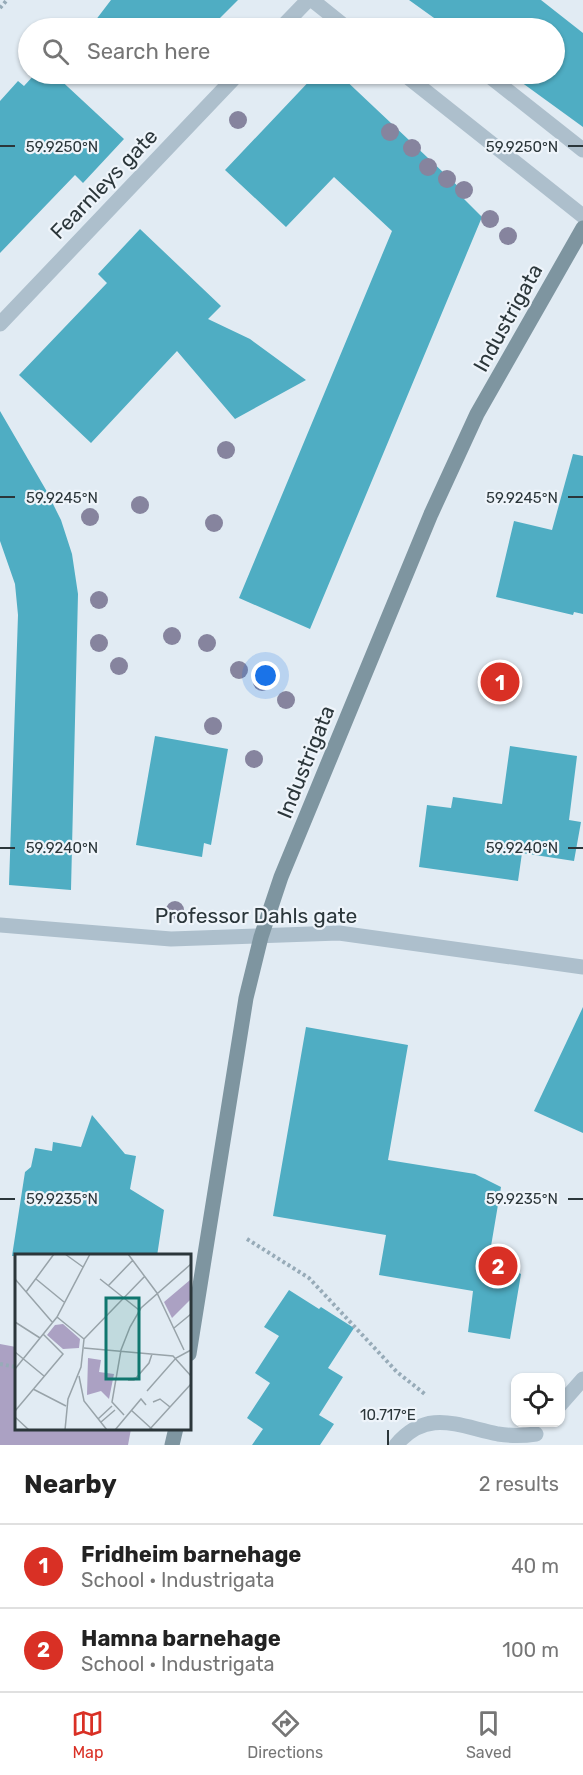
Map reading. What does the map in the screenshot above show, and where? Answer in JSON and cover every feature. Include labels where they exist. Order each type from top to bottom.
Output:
[{"type":"street","points":[[291,18],[310,0],[334,18]]},
{"type":"street","name":"Fearnleys gate","points":[[0,324],[228,84]]},
{"type":"street","points":[[417,84],[583,216]]},
{"type":"street","points":[[499,84],[583,150]]},
{"type":"street","name":"Industrigata","points":[[190,1348],[246,998],[261,937],[281,877],[431,514],[477,414],[583,228]]},
{"type":"street","name":"Professor Dahls gate","points":[[0,925],[171,939],[339,933],[583,967]]},
{"type":"street","points":[[565,1400],[583,1379]]},
{"type":"street","points":[[396,1445],[405,1434],[432,1422],[448,1422],[501,1434],[536,1434]]},
{"type":"street","points":[[172,1445],[176,1430]]},
{"type":"path","points":[[0,8],[7,0]]},
{"type":"path","points":[[247,1239],[309,1278],[397,1372],[445,1409],[448,1422]]},
{"type":"path","points":[[0,1364],[15,1366]]},
{"type":"shaded area","points":[[0,1344],[15,1347],[15,1430],[131,1430],[128,1445],[0,1445]]},
{"type":"building","points":[[111,0],[238,0],[220,18],[97,18]]},
{"type":"building","points":[[409,0],[541,0],[564,18],[434,18]]},
{"type":"building","points":[[565,19],[583,33],[583,127],[524,84],[565,84]]},
{"type":"building","points":[[18,81],[18,84],[24,86],[26,84],[65,84],[124,139],[83,183],[75,175],[0,253],[0,101]]},
{"type":"building","points":[[307,84],[350,84],[463,191],[460,195],[482,217],[310,629],[239,598],[392,231],[334,177],[286,227],[225,170]]},
{"type":"building","points":[[140,229],[221,306],[208,319],[250,339],[306,380],[235,419],[177,351],[91,443],[19,375],[107,283],[98,274]]},
{"type":"building","points":[[0,411],[61,520],[72,554],[78,594],[71,890],[9,885],[18,615],[15,584],[0,541]]},
{"type":"building","points":[[573,454],[583,456],[583,614],[574,612],[573,615],[496,597],[514,521],[552,530]]},
{"type":"building","points":[[155,736],[228,749],[211,845],[204,843],[202,857],[136,845]]},
{"type":"building","points":[[510,746],[577,756],[569,820],[581,822],[574,861],[522,853],[518,881],[419,867],[427,805],[451,808],[453,797],[502,804]]},
{"type":"building","points":[[583,1007],[583,1133],[534,1111]]},
{"type":"building","points":[[306,1027],[408,1045],[388,1160],[475,1174],[501,1187],[489,1258],[521,1274],[510,1339],[468,1332],[473,1291],[379,1275],[386,1235],[273,1216]]},
{"type":"building","points":[[92,1115],[125,1154],[136,1156],[130,1189],[164,1210],[157,1254],[15,1254],[12,1256],[25,1172],[31,1167],[35,1148],[52,1151],[53,1142],[81,1147]]},
{"type":"building","points":[[289,1290],[354,1328],[328,1368],[343,1377],[319,1415],[334,1424],[320,1445],[252,1445],[263,1429],[247,1418],[270,1383],[255,1373],[279,1336],[264,1327]]},
{"type":"place","name":"Fridheim barnehage","points":[[500,682]]},
{"type":"place","name":"Hamna barnehage","points":[[498,1266]]}]
